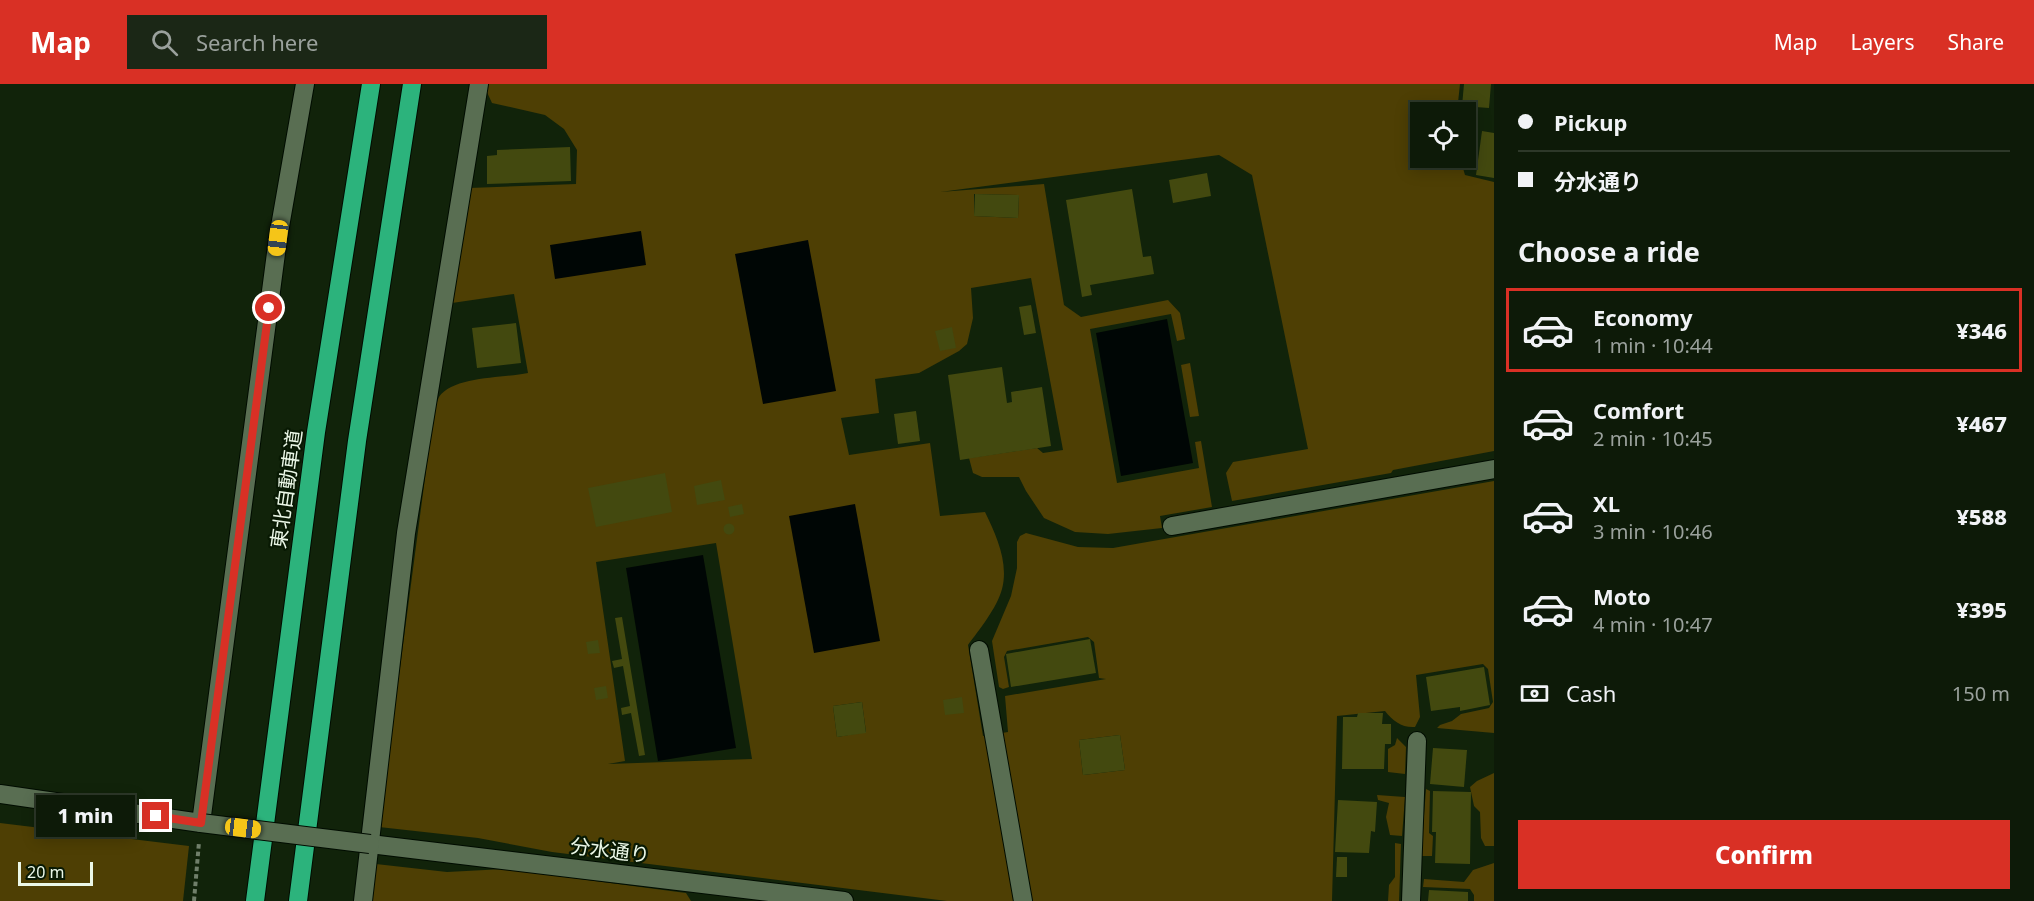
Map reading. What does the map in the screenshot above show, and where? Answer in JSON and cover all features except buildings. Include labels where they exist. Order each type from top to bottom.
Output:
[{"type":"highway","name":"東北自動車道","points":[[255,901],[316,432],[371,84]]},
{"type":"highway","points":[[298,901],[356,453],[412,84]]},
{"type":"street","points":[[0,794],[201,823],[278,238],[305,84]]},
{"type":"street","points":[[363,901],[406,533],[479,84]]},
{"type":"street","points":[[1172,526],[1494,469]]},
{"type":"street","points":[[979,650],[1023,901]]},
{"type":"street","points":[[1411,901],[1417,741]]},
{"type":"street","name":"分水通り","points":[[201,823],[786,897],[844,901]]},
{"type":"path","points":[[194,901],[201,823]]},
{"type":"shaded area","points":[[485,84],[1460,84],[1458,102],[1410,102],[1410,168],[1463,168],[1465,175],[1494,182],[1494,451],[1393,470],[1391,473],[1232,501],[1226,473],[1233,462],[1308,449],[1252,175],[1219,155],[940,192],[1044,184],[1064,305],[1081,317],[1168,300],[1180,313],[1185,339],[1177,341],[1171,314],[1090,329],[1117,483],[1199,468],[1195,442],[1201,441],[1212,507],[1160,516],[1162,528],[1108,534],[1075,532],[1044,518],[1019,477],[982,477],[973,473],[969,458],[1037,448],[1043,453],[1063,450],[1031,278],[971,288],[973,318],[967,344],[959,351],[919,373],[875,379],[879,413],[841,418],[849,455],[930,443],[940,516],[985,512],[1003,559],[1004,579],[1000,596],[992,611],[968,645],[983,736],[1008,732],[1005,696],[1106,679],[1099,678],[1094,642],[1088,637],[1007,651],[1004,657],[1009,687],[1003,689],[999,687],[992,641],[1011,596],[1017,568],[1017,542],[1020,536],[1026,533],[1078,547],[1113,548],[1494,481],[1494,733],[1437,728],[1461,714],[1489,708],[1493,702],[1488,669],[1483,664],[1416,675],[1420,717],[1415,727],[1398,723],[1385,711],[1337,716],[1332,901],[947,901],[552,852],[478,838],[379,827],[436,403],[446,390],[467,381],[528,373],[514,294],[452,303],[469,188],[576,184],[577,150],[564,129],[545,115],[492,103]],"holes":[[[974,194],[1019,195],[1018,218],[974,216]],[[716,543],[752,759],[608,764],[625,761],[596,562]],[[862,702],[866,732],[837,737],[833,706]],[[1120,735],[1125,770],[1083,775],[1079,740]]]},
{"type":"shaded area","points":[[641,231],[646,265],[555,279],[550,245]]},
{"type":"shaded area","points":[[808,240],[836,391],[763,404],[735,254]]},
{"type":"shaded area","points":[[1167,319],[1193,463],[1121,476],[1096,333]]},
{"type":"shaded area","points":[[1190,363],[1199,416],[1190,417],[1181,365]]},
{"type":"shaded area","points":[[855,504],[880,641],[814,653],[789,516]]},
{"type":"shaded area","points":[[703,555],[736,748],[658,761],[626,568]]},
{"type":"shaded area","points":[[1397,738],[1406,747],[1405,774],[1388,772],[1388,749],[1395,745]]},
{"type":"shaded area","points":[[1494,773],[1494,846],[1485,846],[1481,838],[1480,812],[1474,806],[1470,787]]},
{"type":"shaded area","points":[[1426,789],[1430,791],[1429,833],[1433,836],[1432,856],[1421,856]]},
{"type":"shaded area","points":[[1377,795],[1405,797],[1402,836],[1390,835],[1386,817],[1389,803],[1378,800]]},
{"type":"shaded area","points":[[0,823],[189,846],[183,901],[0,901]]},
{"type":"shaded area","points":[[1395,843],[1401,844],[1399,901],[1388,901],[1389,885],[1395,877]]},
{"type":"shaded area","points":[[1494,863],[1494,901],[1474,901],[1474,895],[1470,889],[1423,887],[1424,879],[1464,882],[1473,870]]},
{"type":"shaded area","points":[[376,864],[447,872],[504,869],[686,893],[691,901],[371,901]]},
{"type":"route","points":[[156,816],[201,823],[269,308]]}]
